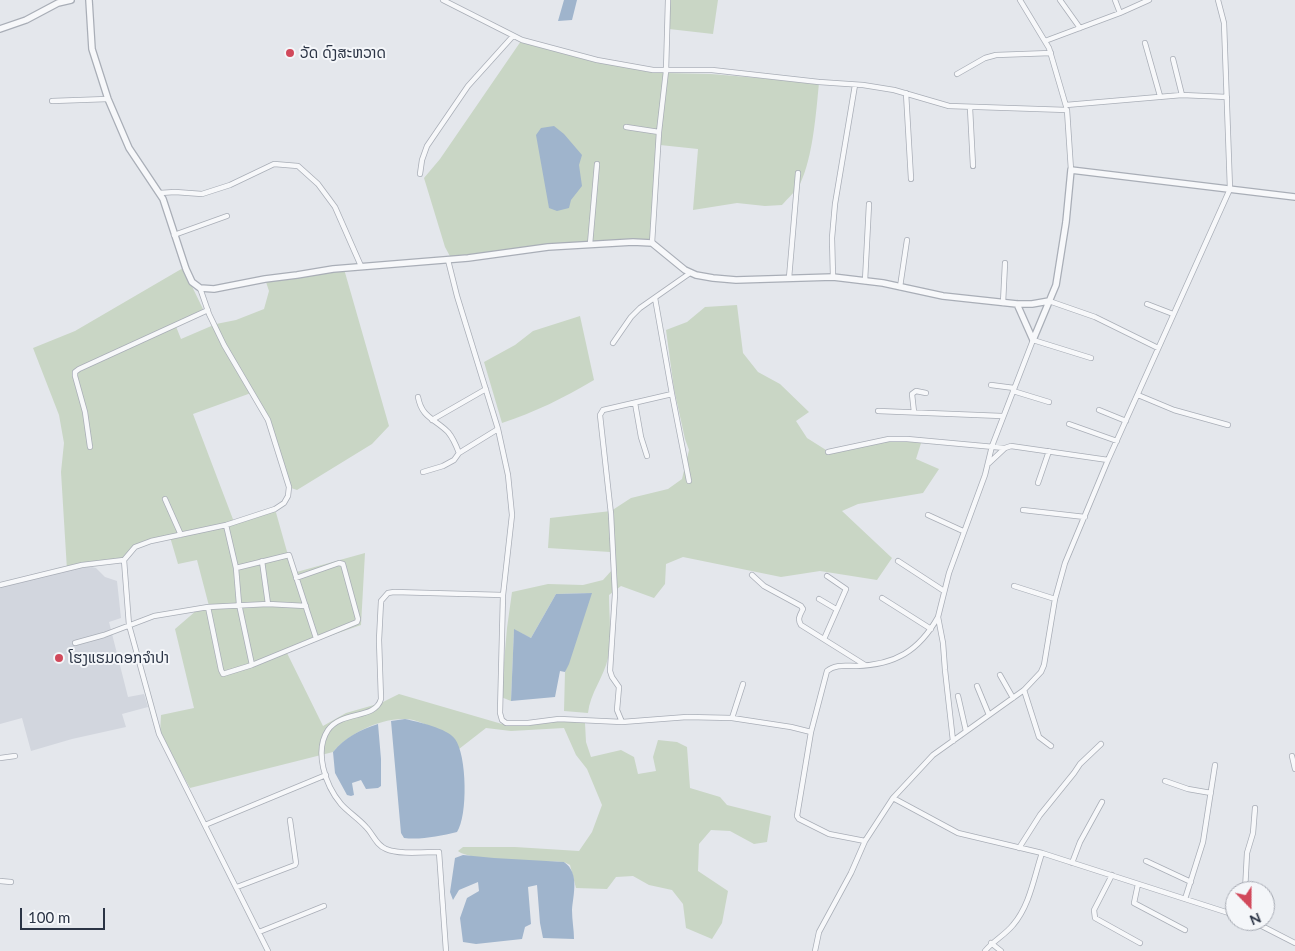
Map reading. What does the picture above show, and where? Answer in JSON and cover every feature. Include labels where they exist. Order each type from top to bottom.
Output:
[{"type":"street","points":[[0,29],[26,20],[58,3],[71,0]]},
{"type":"street","points":[[89,0],[92,49],[108,99],[129,148],[160,193],[192,282],[200,288],[214,289],[334,269],[448,260],[548,247],[652,243],[678,266],[690,273],[736,280],[833,277],[900,287],[943,296],[1017,304],[1049,301],[1095,317],[1158,348]]},
{"type":"street","points":[[443,0],[528,42],[597,60],[653,70],[712,70],[856,85],[906,93],[948,106],[970,108],[1066,107],[1182,95],[1227,97]]},
{"type":"street","points":[[652,243],[659,132],[666,71],[668,0]]},
{"type":"street","points":[[865,842],[829,834],[797,817],[811,732],[826,671],[835,666],[866,666],[896,659],[908,652],[931,629],[938,616],[949,573],[988,464],[1002,416],[1056,284],[1066,222],[1071,170],[1066,107],[1051,53],[1020,0]]},
{"type":"street","points":[[1060,0],[1080,28]]},
{"type":"street","points":[[1115,0],[1120,13]]},
{"type":"street","points":[[1044,41],[1120,13],[1149,0]]},
{"type":"street","points":[[815,951],[819,932],[851,873],[865,842],[893,798],[933,755],[1024,690],[1041,672],[1044,665],[1055,600],[1065,563],[1108,460],[1230,189],[1224,23],[1218,0]]},
{"type":"street","points":[[420,174],[427,146],[468,86],[513,36]]},
{"type":"street","points":[[1145,43],[1160,96]]},
{"type":"street","points":[[957,74],[984,58],[996,55],[1051,53]]},
{"type":"street","points":[[1173,59],[1182,95]]},
{"type":"street","points":[[833,277],[832,238],[836,204],[856,85]]},
{"type":"street","points":[[906,93],[910,179]]},
{"type":"street","points":[[52,101],[108,99]]},
{"type":"street","points":[[970,108],[973,166]]},
{"type":"street","points":[[626,127],[659,132]]},
{"type":"street","points":[[160,193],[202,194],[230,185],[274,164],[298,166],[318,184],[335,207],[361,266]]},
{"type":"street","points":[[590,244],[597,164]]},
{"type":"street","points":[[1071,170],[1295,197]]},
{"type":"street","points":[[789,278],[798,173]]},
{"type":"street","points":[[865,281],[870,204]]},
{"type":"street","points":[[174,235],[228,216]]},
{"type":"street","points":[[900,287],[907,240]]},
{"type":"street","points":[[448,260],[457,296],[498,429],[508,475],[512,515],[503,595],[500,713],[502,720],[506,723],[528,723],[559,719],[622,722],[687,717],[732,718],[811,732]]},
{"type":"street","points":[[1003,302],[1004,263]]},
{"type":"street","points":[[613,343],[631,317],[640,308],[690,273]]},
{"type":"street","points":[[0,585],[82,565],[124,560],[135,547],[151,541],[226,525],[275,509],[284,503],[288,496],[289,486],[268,420],[224,345],[200,288]]},
{"type":"street","points":[[655,298],[689,481]]},
{"type":"street","points":[[1017,304],[1033,340],[1092,358]]},
{"type":"street","points":[[1147,304],[1173,314]]},
{"type":"street","points":[[90,447],[85,412],[75,372],[208,310]]},
{"type":"street","points":[[990,385],[1014,390],[1049,402]]},
{"type":"street","points":[[432,420],[486,388]]},
{"type":"street","points":[[914,412],[912,394],[916,391],[926,393]]},
{"type":"street","points":[[622,722],[617,710],[619,687],[610,671],[615,594],[612,514],[600,414],[603,410],[672,394]]},
{"type":"street","points":[[1138,395],[1174,410],[1228,425]]},
{"type":"street","points":[[418,397],[423,413],[452,436],[459,453]]},
{"type":"street","points":[[635,403],[641,437],[647,456]]},
{"type":"street","points":[[1099,410],[1126,421]]},
{"type":"street","points":[[878,411],[1002,416]]},
{"type":"street","points":[[1069,424],[1117,441]]},
{"type":"street","points":[[422,472],[443,466],[454,460],[459,453],[498,429]]},
{"type":"street","points":[[828,452],[889,439],[907,439],[1004,448],[1011,446],[1108,460]]},
{"type":"street","points":[[988,464],[1004,448]]},
{"type":"street","points":[[1038,483],[1049,451]]},
{"type":"street","points":[[165,499],[181,535]]},
{"type":"street","points":[[1023,510],[1085,517]]},
{"type":"street","points":[[928,515],[963,531]]},
{"type":"street","points":[[226,525],[236,568],[239,604],[252,665]]},
{"type":"street","points":[[236,568],[288,555],[316,638]]},
{"type":"street","points":[[124,560],[129,625],[159,734],[268,951]]},
{"type":"street","points":[[262,561],[268,604]]},
{"type":"street","points":[[898,561],[944,591]]},
{"type":"street","points":[[208,607],[223,674],[252,665],[357,622],[358,619],[343,564],[339,563],[296,578]]},
{"type":"street","points":[[752,575],[764,586],[803,608],[799,617],[801,625],[866,666]]},
{"type":"street","points":[[824,639],[846,589],[828,576]]},
{"type":"street","points":[[1014,586],[1055,600]]},
{"type":"street","points":[[446,951],[439,852],[394,852],[382,846],[367,828],[342,806],[333,794],[326,775],[321,746],[331,726],[342,718],[376,708],[381,699],[379,640],[380,601],[383,596],[394,592],[503,595]]},
{"type":"street","points":[[882,598],[931,629]]},
{"type":"street","points":[[819,599],[836,609]]},
{"type":"street","points":[[74,643],[104,635],[154,616],[208,607],[239,604],[306,606]]},
{"type":"street","points":[[938,616],[943,643],[953,741]]},
{"type":"street","points":[[1000,675],[1013,698]]},
{"type":"street","points":[[732,718],[743,684]]},
{"type":"street","points":[[977,686],[989,714]]},
{"type":"street","points":[[1024,690],[1039,737],[1051,746]]},
{"type":"street","points":[[958,696],[966,731]]},
{"type":"street","points":[[1019,848],[1040,815],[1080,764],[1101,744]]},
{"type":"street","points":[[0,758],[15,756]]},
{"type":"street","points":[[1292,756],[1295,769]]},
{"type":"street","points":[[1185,899],[1203,842],[1215,765]]},
{"type":"street","points":[[206,825],[326,775]]},
{"type":"street","points":[[1165,781],[1188,789],[1211,793]]},
{"type":"street","points":[[893,798],[958,832],[1042,853],[1225,912]]},
{"type":"street","points":[[1072,863],[1080,842],[1102,802]]},
{"type":"street","points":[[1246,881],[1247,853],[1253,833],[1255,808]]},
{"type":"street","points":[[237,887],[295,866],[290,820]]},
{"type":"street","points":[[985,951],[1007,932],[1023,911],[1042,853]]},
{"type":"street","points":[[1146,861],[1191,882]]},
{"type":"street","points":[[1112,875],[1094,910],[1094,918],[1140,943]]},
{"type":"street","points":[[0,881],[11,882]]},
{"type":"street","points":[[1138,884],[1134,903],[1184,930]]},
{"type":"street","points":[[258,932],[324,906]]},
{"type":"street","points":[[1272,931],[1294,942],[1295,935]]},
{"type":"street","points":[[991,944],[1001,951]]},
{"type":"shaded area","name":"ໂຮງແຮມດອກຈຳປາ","points":[[82,565],[96,568],[105,577],[117,581],[121,618],[109,622],[128,697],[144,694],[148,707],[122,714],[126,727],[72,739],[31,751],[22,718],[0,724],[0,585]]},
{"type":"green space","points":[[670,0],[718,0],[713,34],[669,29]]},
{"type":"green space","points":[[521,41],[596,61],[645,71],[711,74],[819,83],[811,148],[800,184],[782,205],[765,206],[737,203],[693,210],[698,149],[660,145],[652,244],[547,248],[452,260],[445,247],[424,178],[440,159]]},
{"type":"green space","points":[[183,268],[203,309],[175,324],[181,339],[216,324],[236,320],[264,309],[269,291],[265,279],[344,269],[389,426],[372,444],[297,490],[288,487],[268,420],[251,393],[193,414],[234,522],[275,509],[293,573],[365,553],[361,625],[286,651],[323,726],[346,713],[381,703],[399,694],[502,724],[565,721],[585,723],[586,742],[591,757],[621,750],[634,757],[638,774],[656,771],[653,757],[658,740],[677,742],[687,747],[690,788],[720,797],[727,805],[771,816],[767,842],[754,844],[730,831],[711,830],[699,844],[698,871],[728,891],[722,923],[712,939],[686,928],[683,904],[672,890],[649,885],[633,876],[616,877],[607,889],[576,888],[570,865],[564,862],[492,859],[466,855],[458,851],[463,847],[515,847],[579,851],[592,832],[602,805],[587,769],[576,755],[564,728],[511,731],[486,728],[459,749],[450,735],[416,721],[395,719],[365,728],[339,745],[333,752],[190,788],[160,734],[161,715],[194,708],[175,629],[197,610],[209,606],[197,560],[178,564],[170,537],[135,548],[122,560],[67,570],[61,472],[64,443],[59,415],[33,348],[75,331]]},
{"type":"green space","points":[[737,305],[743,353],[758,372],[780,384],[809,412],[796,421],[807,438],[826,450],[881,440],[922,440],[916,459],[939,469],[923,493],[858,504],[842,511],[892,558],[877,580],[820,571],[781,577],[683,557],[666,564],[665,584],[654,598],[621,586],[609,595],[610,635],[608,658],[591,699],[588,713],[564,711],[565,672],[591,593],[556,594],[531,638],[514,630],[511,701],[501,697],[512,592],[548,584],[583,585],[603,580],[612,570],[610,552],[548,548],[550,518],[611,511],[631,498],[668,489],[682,479],[689,450],[674,389],[666,330],[687,322],[705,307]]},
{"type":"green space","points":[[580,316],[594,380],[549,404],[502,423],[484,362],[515,345],[533,331]]},
{"type":"water","points":[[564,0],[577,0],[572,20],[558,21]]},
{"type":"water","points":[[554,126],[564,134],[582,155],[579,165],[582,186],[571,200],[569,208],[557,211],[549,208],[536,135],[541,128]]},
{"type":"water","points":[[592,593],[569,664],[565,672],[560,671],[555,697],[511,701],[514,629],[531,638],[556,594]]},
{"type":"water","points":[[405,719],[446,732],[455,739],[459,747],[465,786],[463,813],[457,832],[417,838],[404,838],[401,833],[391,721]]},
{"type":"water","points":[[378,724],[381,786],[366,789],[361,780],[352,783],[354,795],[347,795],[335,773],[333,752],[353,735]]},
{"type":"water","points":[[463,855],[564,862],[569,867],[574,878],[572,910],[574,939],[543,938],[537,885],[528,887],[531,924],[525,927],[522,939],[476,944],[463,942],[460,918],[467,898],[479,891],[478,882],[459,890],[453,900],[450,892],[455,858]]},
{"type":"place","name":"ວັດ ດົງສະຫວາດ","points":[[290,53]]},
{"type":"place","name":"ໂຮງແຮມດອກຈຳປາ","points":[[59,658]]}]
